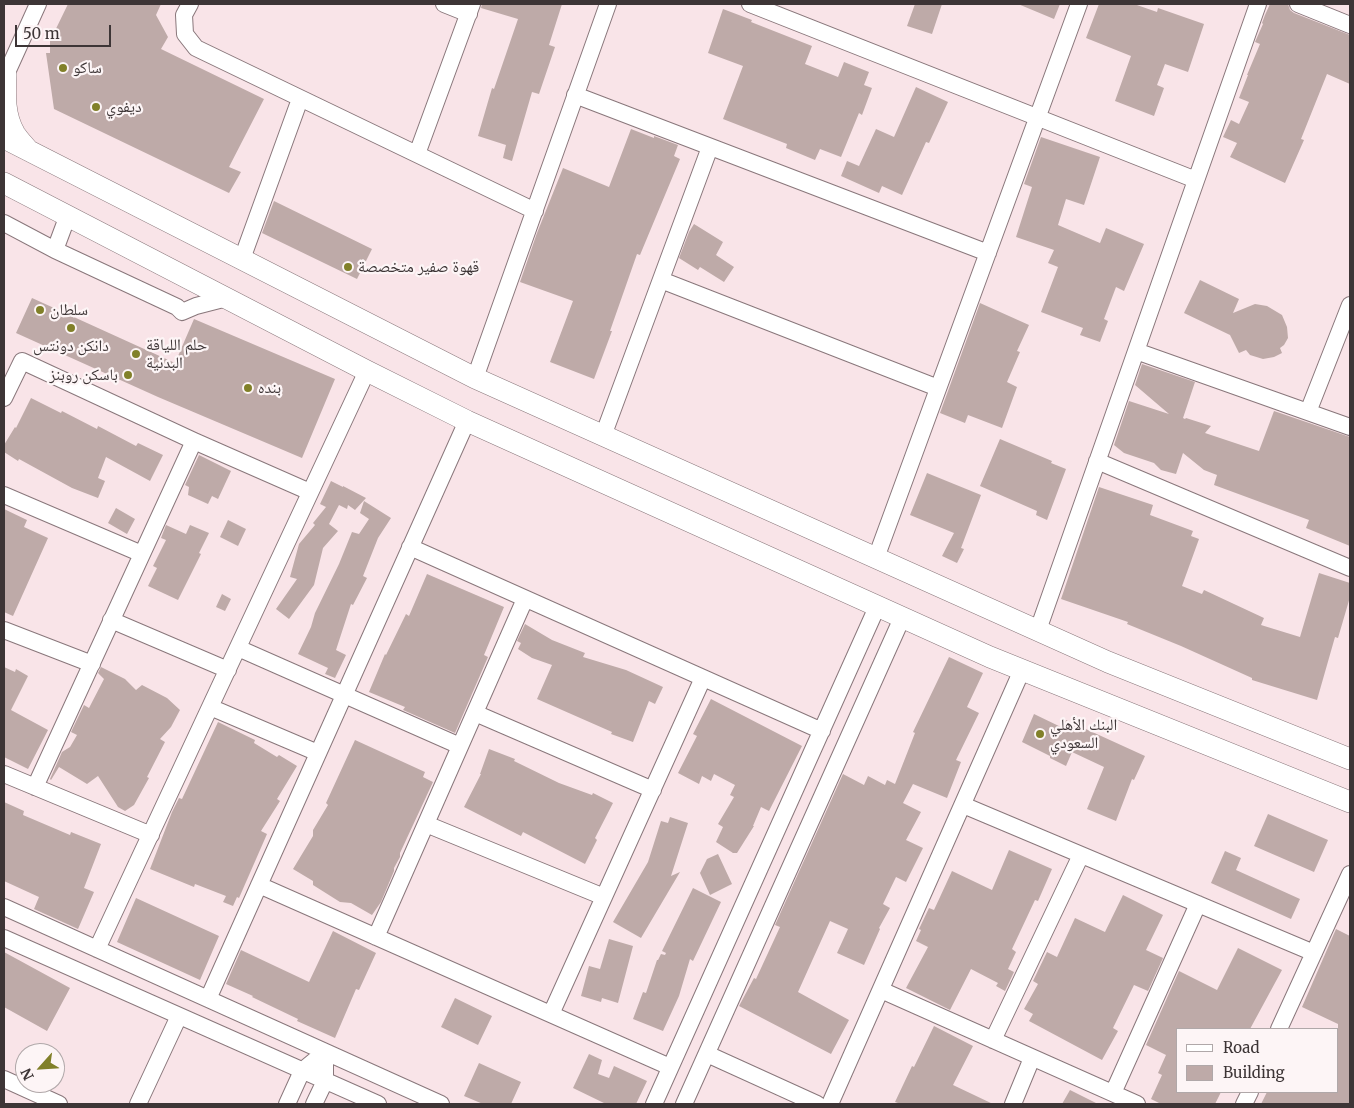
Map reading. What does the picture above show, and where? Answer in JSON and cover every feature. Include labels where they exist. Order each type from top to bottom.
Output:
[{"type":"main road","points":[[5,77],[8,117],[15,134],[30,152]]},
{"type":"main road","points":[[4,138],[475,378],[1108,662],[1350,759]]},
{"type":"main road","points":[[7,186],[68,215],[367,371],[467,420],[877,607],[1022,670],[1350,802]]},
{"type":"street","points":[[5,77],[38,4]]},
{"type":"street","points":[[190,4],[184,14],[185,34],[196,48],[534,211]]},
{"type":"street","points":[[417,154],[470,9],[444,4]]},
{"type":"street","points":[[475,378],[608,4]]},
{"type":"street","points":[[750,4],[771,8],[1196,180]]},
{"type":"street","points":[[876,558],[1079,4]]},
{"type":"street","points":[[1038,630],[1258,4]]},
{"type":"street","points":[[1298,4],[1350,25]]},
{"type":"street","points":[[575,96],[988,253]]},
{"type":"street","points":[[242,259],[300,99]]},
{"type":"street","points":[[603,436],[710,147]]},
{"type":"street","points":[[55,250],[68,215]]},
{"type":"street","points":[[4,223],[55,250],[177,307],[182,312],[196,306],[227,298]]},
{"type":"street","points":[[661,280],[938,388]]},
{"type":"street","points":[[1308,412],[1350,305]]},
{"type":"street","points":[[1136,351],[1350,427]]},
{"type":"street","points":[[4,398],[22,362],[310,492]]},
{"type":"street","points":[[97,949],[367,371]]},
{"type":"street","points":[[208,999],[467,420]]},
{"type":"street","points":[[35,787],[194,441]]},
{"type":"street","points":[[1097,461],[1350,568]]},
{"type":"street","points":[[4,495],[142,554]]},
{"type":"street","points":[[410,547],[822,731]]},
{"type":"street","points":[[376,937],[525,599]]},
{"type":"street","points":[[654,1104],[877,607]]},
{"type":"street","points":[[684,1104],[902,618]]},
{"type":"street","points":[[112,620],[228,670]]},
{"type":"street","points":[[4,630],[92,664]]},
{"type":"street","points":[[238,648],[460,746]]},
{"type":"street","points":[[830,1104],[1022,670]]},
{"type":"street","points":[[551,1014],[703,678]]},
{"type":"street","points":[[210,707],[318,753]]},
{"type":"street","points":[[475,713],[653,790]]},
{"type":"street","points":[[4,774],[151,835]]},
{"type":"street","points":[[963,805],[1314,953]]},
{"type":"street","points":[[426,824],[604,897]]},
{"type":"street","points":[[993,1040],[1081,855]]},
{"type":"street","points":[[1279,1028],[1350,874]]},
{"type":"street","points":[[259,885],[670,1067]]},
{"type":"street","points":[[1112,1093],[1198,904]]},
{"type":"street","points":[[4,907],[441,1104]]},
{"type":"street","points":[[4,938],[378,1104]]},
{"type":"street","points":[[881,990],[1137,1104]]},
{"type":"street","points":[[138,1104],[179,1016]]},
{"type":"street","points":[[287,1104],[302,1071],[325,1052]]},
{"type":"street","points":[[314,1104],[325,1081],[325,1052]]},
{"type":"street","points":[[707,1054],[817,1104]]},
{"type":"street","points":[[1013,1104],[1032,1058]]},
{"type":"street","points":[[4,1079],[60,1104]]},
{"type":"building","points":[[68,4],[161,4],[156,15],[168,37],[161,49],[264,99],[229,167],[241,172],[229,193],[54,109],[46,53],[50,53],[50,41]]},
{"type":"building","points":[[482,4],[562,4],[549,45],[555,47],[539,94],[532,92],[512,161],[503,158],[506,145],[478,136],[492,88],[494,89],[518,19],[481,8]]},
{"type":"building","points":[[915,4],[942,4],[932,34],[907,26]]},
{"type":"building","points":[[1018,4],[1060,4],[1054,19]]},
{"type":"building","points":[[1099,4],[1134,4],[1157,12],[1158,8],[1204,24],[1188,72],[1165,64],[1157,85],[1164,88],[1154,116],[1115,101],[1131,56],[1086,38]]},
{"type":"building","points":[[1270,4],[1288,4],[1290,10],[1294,13],[1350,35],[1350,84],[1327,74],[1301,139],[1304,140],[1285,183],[1230,157],[1237,143],[1223,137],[1231,120],[1239,124],[1249,102],[1239,98],[1260,44],[1255,42]]},
{"type":"building","points":[[723,9],[812,46],[805,64],[838,77],[844,62],[869,72],[864,85],[872,88],[862,115],[859,113],[841,157],[820,149],[815,160],[786,148],[787,144],[723,119],[743,66],[708,53]]},
{"type":"building","points":[[916,87],[948,102],[929,143],[926,142],[902,195],[882,186],[879,193],[841,176],[847,161],[859,166],[876,129],[894,137]]},
{"type":"building","points":[[631,129],[678,145],[674,156],[680,159],[640,255],[637,254],[594,379],[550,362],[573,301],[520,282],[563,168],[609,187]]},
{"type":"building","points":[[1041,137],[1100,157],[1084,205],[1066,199],[1058,225],[1100,243],[1106,228],[1144,244],[1124,291],[1116,287],[1104,319],[1108,321],[1100,342],[1080,335],[1083,328],[1041,312],[1058,267],[1048,263],[1054,250],[1016,237],[1032,187],[1024,184]]},
{"type":"building","points":[[274,201],[372,249],[357,279],[262,233]]},
{"type":"building","points":[[694,224],[723,242],[716,255],[734,267],[724,282],[700,267],[698,270],[679,258]]},
{"type":"building","points":[[1200,280],[1239,299],[1233,313],[1255,304],[1267,306],[1282,315],[1287,327],[1288,338],[1280,348],[1282,353],[1263,359],[1250,355],[1246,350],[1239,353],[1230,335],[1184,313]]},
{"type":"building","name":"بنده","points":[[32,298],[175,363],[194,319],[335,379],[302,458],[158,397],[16,333]]},
{"type":"building","points":[[980,303],[1029,325],[1017,351],[1020,352],[1007,382],[1017,387],[1002,428],[968,415],[965,423],[940,413]]},
{"type":"building","points":[[1142,364],[1195,382],[1183,418],[1211,426],[1205,433],[1259,451],[1274,411],[1350,437],[1350,546],[1306,528],[1309,520],[1214,485],[1217,475],[1204,470],[1183,453],[1176,474],[1161,470],[1154,463],[1124,453],[1114,445],[1129,401],[1169,414],[1135,385]]},
{"type":"building","points":[[31,398],[97,429],[98,426],[136,446],[138,443],[163,455],[150,481],[106,457],[98,478],[105,481],[98,498],[72,488],[4,452],[4,445],[16,428]]},
{"type":"building","points":[[1000,439],[1066,469],[1047,520],[1036,515],[1037,511],[980,486]]},
{"type":"building","points":[[199,455],[231,471],[218,499],[212,496],[208,504],[188,495],[189,487],[185,485]]},
{"type":"building","points":[[927,473],[981,495],[961,548],[964,549],[957,563],[942,556],[954,533],[910,515]]},
{"type":"building","points":[[331,481],[366,498],[355,510],[348,505],[347,509],[339,505],[329,524],[338,531],[323,548],[314,585],[289,619],[276,609],[297,579],[290,577],[299,544],[315,525],[313,523],[326,507],[320,504]]},
{"type":"building","points":[[1099,487],[1153,505],[1150,515],[1193,531],[1191,536],[1199,539],[1182,586],[1202,594],[1204,590],[1264,618],[1261,625],[1300,637],[1319,573],[1350,583],[1350,597],[1338,638],[1335,637],[1317,700],[1252,680],[1252,678],[1181,646],[1127,624],[1128,622],[1061,599]]},
{"type":"building","points":[[364,501],[391,518],[378,538],[363,576],[367,578],[353,605],[351,604],[336,650],[346,655],[335,678],[325,674],[328,668],[298,654],[352,532],[359,534],[369,519],[360,513]]},
{"type":"building","points":[[116,508],[135,519],[127,534],[108,523]]},
{"type":"building","points":[[4,509],[27,520],[24,527],[48,538],[13,616],[4,612]]},
{"type":"building","points":[[228,520],[246,529],[238,546],[220,537]]},
{"type":"building","points":[[166,525],[186,534],[190,525],[209,533],[199,553],[201,554],[178,600],[148,586],[157,568],[153,566],[166,540],[161,538]]},
{"type":"building","points":[[427,574],[504,607],[484,655],[488,657],[455,733],[403,710],[405,707],[369,692],[385,654],[406,614],[409,616]]},
{"type":"building","points":[[222,594],[231,599],[225,611],[216,607]]},
{"type":"building","points":[[525,624],[552,640],[585,653],[583,657],[626,670],[663,687],[655,704],[649,701],[633,742],[611,734],[612,732],[537,699],[552,665],[532,658],[518,649],[521,643],[517,641]]},
{"type":"building","points":[[949,657],[983,673],[967,707],[979,713],[956,760],[961,762],[947,798],[913,784],[903,803],[921,812],[906,840],[923,848],[906,882],[896,877],[883,904],[890,908],[879,928],[864,965],[837,953],[848,929],[830,921],[798,992],[849,1020],[831,1054],[739,1006],[754,978],[756,979],[780,927],[775,925],[843,774],[864,785],[868,776],[885,785],[887,780],[895,784],[915,733],[913,732]]},
{"type":"building","points":[[4,667],[15,672],[16,669],[28,676],[11,710],[48,730],[28,769],[4,757]]},
{"type":"building","points":[[101,667],[125,679],[136,690],[142,685],[167,698],[180,710],[171,727],[160,739],[165,742],[147,777],[149,778],[134,805],[125,811],[118,807],[98,776],[87,784],[59,767],[50,779],[62,752],[70,747],[77,735],[71,732],[84,705],[89,708],[104,679],[98,673]]},
{"type":"building","points":[[711,699],[802,746],[769,811],[761,807],[754,826],[737,853],[733,853],[716,842],[723,827],[718,824],[734,797],[730,795],[735,785],[714,774],[711,781],[702,776],[699,784],[678,773],[697,736],[693,734]]},
{"type":"building","points":[[1034,714],[1063,728],[1066,720],[1145,756],[1134,780],[1132,779],[1116,821],[1087,809],[1104,767],[1072,752],[1066,766],[1022,742]]},
{"type":"building","points":[[218,722],[255,740],[254,743],[297,766],[277,799],[280,801],[261,831],[267,834],[239,898],[237,897],[233,906],[223,902],[226,896],[195,884],[194,887],[150,869],[172,812],[179,798],[182,799]]},
{"type":"building","points":[[355,740],[425,772],[423,777],[433,782],[400,853],[381,902],[372,915],[351,903],[340,902],[313,885],[313,881],[293,869],[313,836],[313,830],[328,805],[326,803]]},
{"type":"building","points":[[489,749],[515,759],[514,761],[559,783],[592,795],[593,793],[613,803],[595,838],[597,840],[585,864],[523,832],[521,836],[464,807],[481,774]]},
{"type":"building","points":[[4,802],[24,811],[23,815],[70,835],[71,832],[101,844],[84,888],[94,892],[78,929],[34,909],[39,897],[4,881]]},
{"type":"building","points":[[1268,814],[1328,840],[1314,872],[1254,846]]},
{"type":"building","points":[[670,817],[688,823],[671,876],[680,872],[641,938],[613,922],[648,862],[661,821],[668,823]]},
{"type":"building","points":[[1009,850],[1052,869],[1038,901],[1035,900],[1012,949],[1016,952],[1008,969],[1014,972],[1005,991],[996,986],[998,983],[971,969],[950,1010],[906,988],[928,947],[916,941],[921,930],[919,929],[929,908],[934,910],[952,871],[992,890]]},
{"type":"building","points":[[1225,851],[1241,858],[1236,870],[1300,899],[1291,919],[1211,883]]},
{"type":"building","points":[[718,854],[732,884],[710,895],[700,873],[707,859]]},
{"type":"building","points":[[693,888],[721,902],[693,961],[690,959],[679,996],[663,1031],[633,1019],[643,992],[646,993],[657,960],[661,954],[665,955],[666,953],[662,951]]},
{"type":"building","points":[[1123,895],[1163,915],[1146,950],[1163,958],[1148,991],[1134,985],[1113,1028],[1118,1031],[1102,1060],[1029,1021],[1033,1014],[1024,1009],[1038,984],[1033,981],[1047,952],[1057,957],[1075,918],[1105,932]]},
{"type":"building","points":[[136,898],[219,936],[200,980],[117,942]]},
{"type":"building","points":[[1336,929],[1350,936],[1350,1104],[1261,1104],[1266,1093],[1339,1093],[1338,1024],[1302,1007]]},
{"type":"building","points":[[333,931],[376,953],[359,990],[356,989],[335,1038],[297,1021],[298,1019],[226,984],[241,950],[309,982]]},
{"type":"building","points":[[609,939],[633,946],[618,1003],[602,998],[601,1002],[581,996],[589,966],[600,969]]},
{"type":"building","points":[[1238,948],[1282,970],[1251,1028],[1176,1028],[1176,1093],[1220,1093],[1215,1104],[1161,1104],[1151,1099],[1162,1075],[1158,1073],[1166,1055],[1146,1045],[1179,971],[1217,990]]},
{"type":"building","points":[[4,952],[70,988],[47,1031],[4,1007]]},
{"type":"building","points":[[455,998],[492,1016],[478,1045],[441,1027]]},
{"type":"building","points":[[934,1026],[973,1046],[953,1085],[993,1104],[901,1104],[895,1102]]},
{"type":"building","points":[[589,1054],[602,1060],[598,1074],[609,1078],[614,1066],[647,1081],[636,1104],[606,1104],[573,1088]]},
{"type":"building","points":[[479,1063],[521,1082],[511,1104],[483,1104],[464,1096]]},
{"type":"building","points":[[1070,1090],[1098,1104],[1062,1104]]},
{"type":"place","name":"ساكو","points":[[63,68]]},
{"type":"place","name":"ديفوي","points":[[96,107]]},
{"type":"place","name":"قهوة صفير متخصصة","points":[[348,267]]},
{"type":"place","name":"سلطان","points":[[40,310]]},
{"type":"place","name":"دانكن دونتس","points":[[71,328]]},
{"type":"place","name":"حلم اللياقة البدنية","points":[[136,354]]},
{"type":"place","name":"باسكن روبنز","points":[[128,375]]},
{"type":"place","name":"بنده","points":[[248,388]]},
{"type":"place","name":"البنك الأهلي السعودي","points":[[1040,734]]}]
